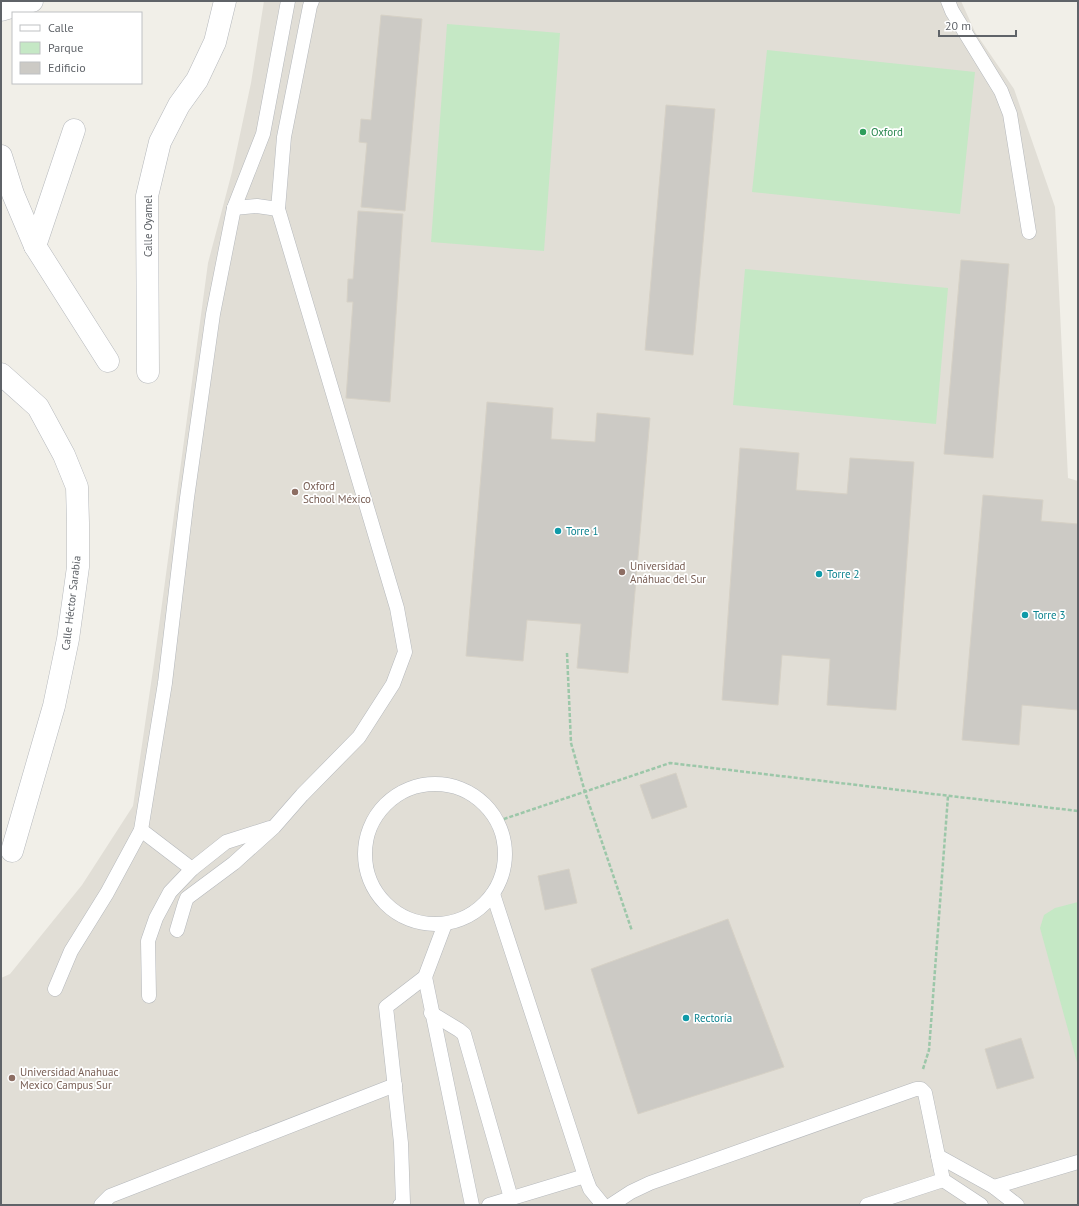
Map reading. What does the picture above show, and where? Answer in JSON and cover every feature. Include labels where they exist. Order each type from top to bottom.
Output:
[{"type":"street","points":[[1,10],[32,1]]},
{"type":"street","name":"Calle Oyamel","points":[[148,372],[147,196],[160,142],[179,106],[197,80],[212,48],[225,1]]},
{"type":"street","points":[[35,246],[74,130]]},
{"type":"street","points":[[1,156],[13,194],[35,246],[108,361]]},
{"type":"street","name":"Calle Héctor Sarabia","points":[[1,374],[38,407],[64,455],[77,487],[78,523],[78,567],[68,639],[54,706],[12,851]]},
{"type":"lane","points":[[55,989],[71,951],[107,893],[141,830],[165,683],[186,505],[213,314],[234,208],[262,134],[288,1]]},
{"type":"lane","points":[[177,930],[187,898],[234,863],[274,827],[302,795],[359,736],[393,684],[405,652],[397,608],[278,209],[284,137],[312,1]]},
{"type":"lane","points":[[948,1],[952,11],[1001,91],[1010,114],[1029,232]]},
{"type":"lane","points":[[234,208],[257,206],[278,209]]},
{"type":"lane","points":[[436,782],[472,792],[498,821],[506,859],[493,894],[472,914],[445,924],[420,923],[397,913],[378,895],[366,871],[365,845],[372,820],[399,792],[436,782]]},
{"type":"lane","points":[[149,996],[148,941],[156,918],[170,892],[192,869],[226,842],[274,827]]},
{"type":"lane","points":[[141,830],[192,869]]},
{"type":"lane","points":[[226,842],[234,863]]},
{"type":"lane","points":[[493,894],[585,1176],[590,1189],[603,1205]]},
{"type":"lane","points":[[445,924],[425,977],[472,1205]]},
{"type":"lane","points":[[400,1205],[403,1203],[401,1143],[386,1007],[425,977]]},
{"type":"lane","points":[[432,1013],[464,1034],[511,1198]]},
{"type":"lane","points":[[101,1205],[110,1196],[395,1085]]},
{"type":"lane","points":[[611,1205],[650,1183],[916,1089],[921,1089],[925,1093],[943,1180],[981,1205]]},
{"type":"lane","points":[[938,1156],[994,1187],[1017,1205]]},
{"type":"lane","points":[[994,1187],[1078,1162]]},
{"type":"lane","points":[[489,1205],[585,1176]]},
{"type":"lane","points":[[867,1205],[943,1180]]},
{"type":"path","points":[[567,653],[571,742],[585,792],[632,931]]},
{"type":"path","points":[[498,821],[670,763],[1078,811]]},
{"type":"path","points":[[916,1089],[929,1050],[948,796]]},
{"type":"shaded area","name":"Universidad Anáhuac del Sur","points":[[264,1],[961,1],[975,32],[1014,89],[1055,207],[1068,478],[1078,481],[1078,1205],[1,1205],[1,978],[10,974],[82,885],[133,806],[154,663],[208,263],[232,172],[251,83]]},
{"type":"green space","points":[[447,24],[560,33],[544,251],[431,242]]},
{"type":"green space","name":"Oxford","points":[[767,50],[975,72],[960,214],[752,192]]},
{"type":"green space","points":[[745,269],[948,288],[936,424],[733,405]]},
{"type":"green space","points":[[1078,902],[1078,1066],[1040,928],[1044,915],[1055,908]]},
{"type":"building","points":[[381,15],[422,19],[405,211],[361,207],[367,143],[359,142],[361,119],[371,120]]},
{"type":"building","points":[[666,105],[715,109],[693,355],[645,350]]},
{"type":"building","points":[[358,211],[403,214],[390,402],[346,398],[353,302],[347,302],[348,279],[353,279]]},
{"type":"building","points":[[961,260],[1009,264],[993,458],[944,454]]},
{"type":"building","name":"Torre 1","points":[[487,402],[553,408],[551,439],[595,442],[597,413],[650,418],[628,673],[577,668],[581,624],[527,620],[523,661],[466,656]]},
{"type":"building","name":"Torre 2","points":[[740,448],[799,453],[796,490],[847,494],[850,458],[914,462],[896,710],[827,705],[830,659],[782,655],[778,705],[722,700]]},
{"type":"building","name":"Torre 3","points":[[983,495],[1043,500],[1041,521],[1078,524],[1078,710],[1022,705],[1019,745],[962,740]]},
{"type":"building","points":[[676,773],[687,807],[652,819],[640,785]]},
{"type":"building","points":[[569,869],[577,903],[545,910],[538,876]]},
{"type":"building","name":"Rectoría","points":[[728,919],[784,1067],[638,1114],[591,969]]},
{"type":"building","points":[[1021,1038],[1034,1078],[997,1089],[985,1049]]},
{"type":"place","name":"Oxford","points":[[863,132]]},
{"type":"place","name":"Oxford School México","points":[[295,492]]},
{"type":"place","name":"Torre 1","points":[[558,531]]},
{"type":"place","name":"Universidad Anáhuac del Sur","points":[[622,572]]},
{"type":"place","name":"Torre 2","points":[[819,574]]},
{"type":"place","name":"Torre 3","points":[[1025,615]]},
{"type":"place","name":"Rectoría","points":[[686,1018]]},
{"type":"place","name":"Universidad Anahuac Mexico Campus Sur","points":[[12,1078]]}]
